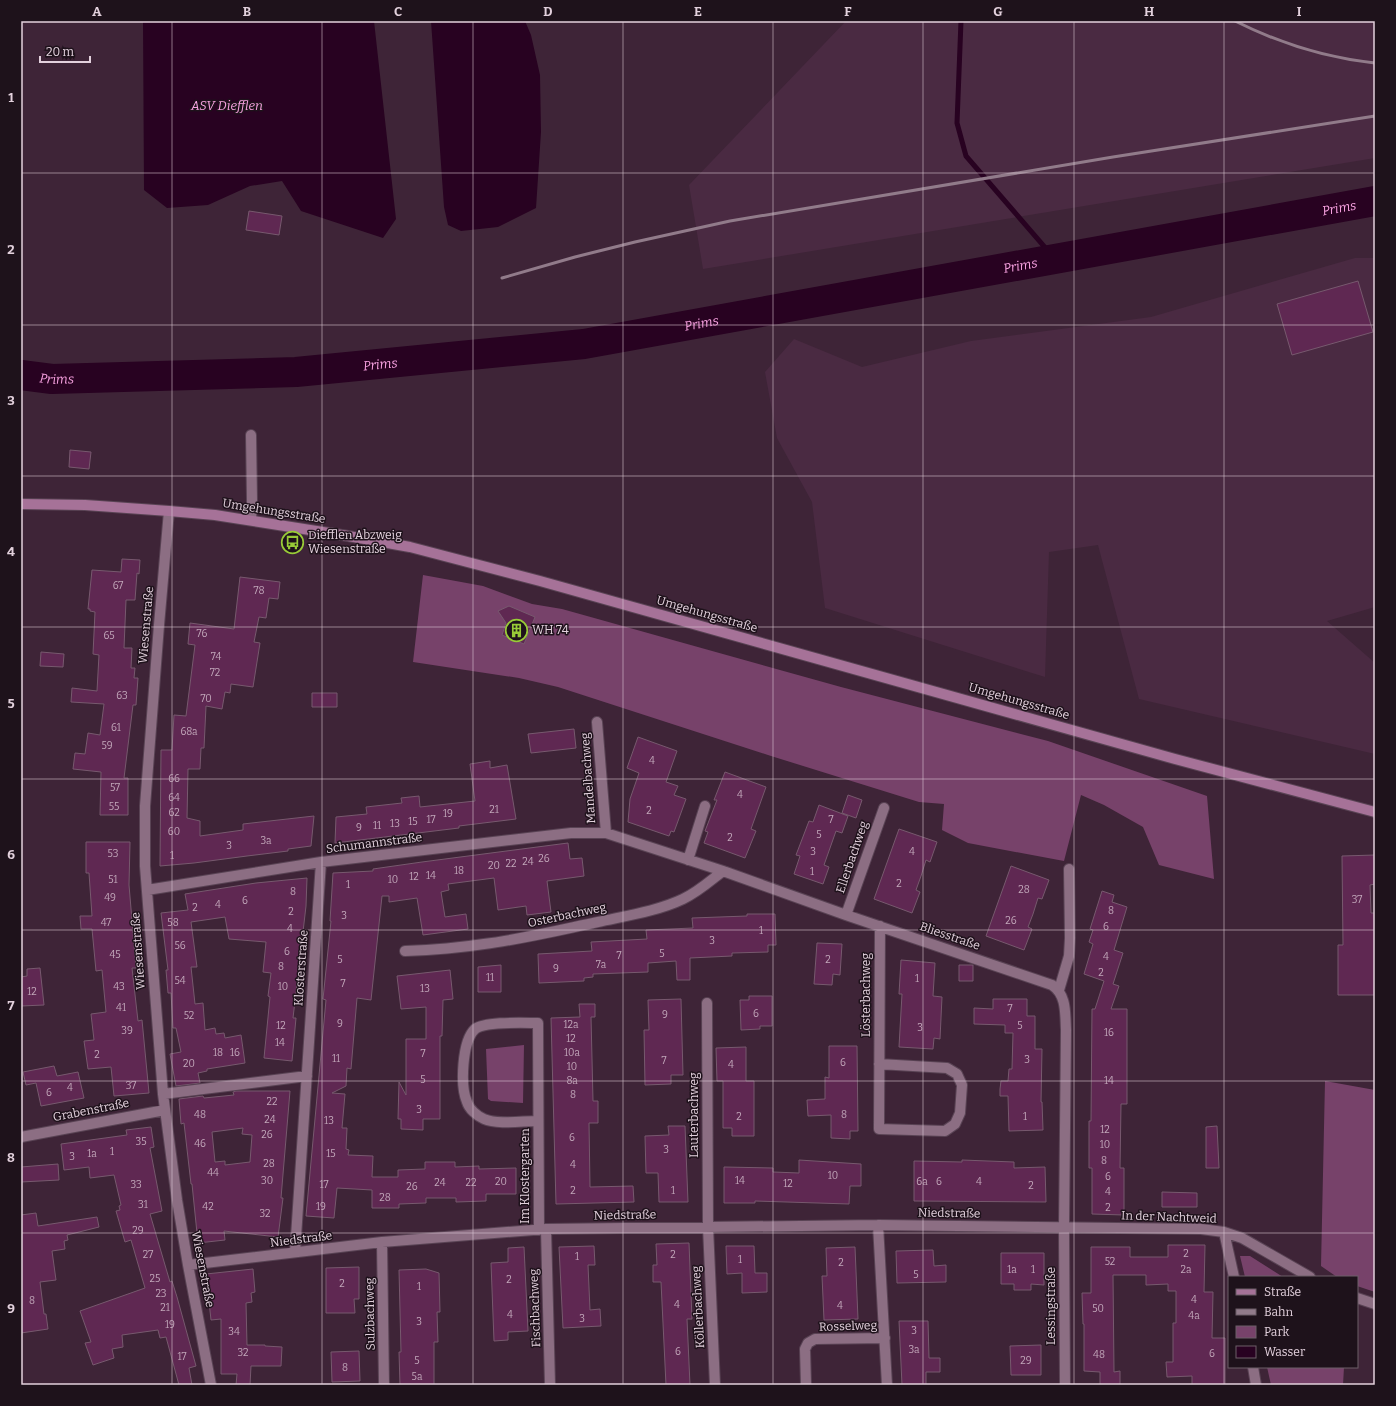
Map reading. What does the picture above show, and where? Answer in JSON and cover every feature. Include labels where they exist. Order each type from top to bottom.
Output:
[{"type":"main road","name":"Umgehungsstraße","points":[[21,504],[85,505],[169,511],[251,520],[410,547],[540,581],[1167,757],[1375,812]]},
{"type":"street","points":[[251,435],[251,520]]},
{"type":"street","name":"Wiesenstraße","points":[[169,511],[145,806],[145,866],[165,1110],[177,1200],[211,1385]]},
{"type":"street","name":"Mandelbachweg","points":[[597,722],[606,833]]},
{"type":"street","points":[[688,860],[705,806]]},
{"type":"street","name":"Ellerbachweg","points":[[846,915],[884,808]]},
{"type":"street","name":"Schumannstraße","points":[[147,890],[321,862],[571,833],[606,833]]},
{"type":"street","name":"Bliesstraße","points":[[606,833],[723,871],[846,915],[1037,979],[1052,985],[1059,990]]},
{"type":"street","name":"Klosterstraße","points":[[295,1252],[321,862]]},
{"type":"street","points":[[1064,1228],[1066,1030],[1065,1004],[1059,990],[1066,966],[1070,944],[1069,869]]},
{"type":"street","name":"Osterbachweg","points":[[405,951],[485,944],[538,935],[624,916],[683,899],[701,888],[723,871]]},
{"type":"street","name":"Lösterbachweg","points":[[879,1064],[947,1068],[957,1074],[962,1085],[960,1113],[955,1124],[945,1131],[879,1129],[879,1064],[880,926]]},
{"type":"street","name":"Lauterbachweg","points":[[707,1003],[708,1227]]},
{"type":"street","name":"Im Klostergarten","points":[[538,1121],[496,1122],[483,1119],[474,1112],[467,1103],[464,1090],[464,1054],[468,1040],[475,1029],[482,1025],[538,1023],[538,1121],[542,1230]]},
{"type":"street","points":[[163,1094],[307,1076]]},
{"type":"street","name":"Grabenstraße","points":[[21,1137],[165,1110]]},
{"type":"street","name":"Niedstraße","points":[[188,1265],[382,1242],[542,1230],[878,1225],[1064,1228]]},
{"type":"street","name":"Rosselweg","points":[[878,1225],[887,1385]]},
{"type":"street","name":"Köllerbachweg","points":[[708,1227],[715,1385]]},
{"type":"street","name":"In der Nachtweid","points":[[1064,1228],[1201,1229],[1224,1232],[1242,1238],[1308,1276]]},
{"type":"street","name":"Lessingstraße","points":[[1064,1228],[1065,1385]]},
{"type":"street","name":"Fischbachweg","points":[[542,1230],[550,1385]]},
{"type":"street","points":[[1224,1232],[1234,1276]]},
{"type":"street","name":"Sulzbachweg","points":[[382,1242],[384,1385]]},
{"type":"street","points":[[1358,1298],[1375,1304]]},
{"type":"street","name":"Rosselweg","points":[[806,1385],[805,1349],[808,1343],[816,1339],[885,1338]]},
{"type":"street","points":[[1253,1368],[1256,1385]]},
{"type":"shaded area","points":[[846,21],[1375,21],[1375,158],[703,269],[689,185]]},
{"type":"shaded area","points":[[1355,258],[1375,258],[1375,607],[1327,621],[1375,663],[1375,754],[1139,699],[1098,545],[1049,552],[1045,677],[825,608],[812,502],[777,438],[765,372],[794,339],[862,367],[971,341],[1151,317]]},
{"type":"green space","points":[[423,575],[483,586],[532,604],[562,609],[841,687],[1048,741],[1207,796],[1214,879],[1159,865],[1143,827],[1104,805],[1081,795],[1064,861],[968,843],[942,830],[944,804],[919,802],[558,687],[519,678],[413,662]]},
{"type":"green space","points":[[524,1045],[523,1103],[491,1101],[488,1099],[486,1049]]},
{"type":"green space","points":[[1325,1081],[1375,1090],[1375,1292],[1358,1286],[1358,1276],[1336,1276],[1321,1266]]},
{"type":"green space","points":[[1240,1256],[1250,1256],[1281,1276],[1245,1276]]},
{"type":"green space","points":[[1267,1368],[1344,1368],[1343,1385],[1271,1385]]},
{"type":"water","name":"ASV Diefflen","points":[[143,21],[374,21],[396,219],[383,238],[301,211],[282,181],[250,186],[208,205],[167,208],[144,190]]},
{"type":"water","points":[[431,21],[525,21],[531,35],[540,75],[541,132],[536,208],[498,227],[461,231],[448,225],[444,207]]},
{"type":"building","points":[[249,211],[282,216],[279,235],[246,230]]},
{"type":"building","points":[[1358,281],[1373,332],[1292,355],[1277,304]]},
{"type":"building","points":[[70,450],[91,452],[89,469],[69,467]]},
{"type":"building","points":[[122,559],[140,560],[139,574],[137,573],[135,600],[126,600],[124,648],[132,648],[131,668],[135,668],[134,678],[138,678],[136,705],[133,705],[124,778],[128,778],[128,815],[100,815],[101,772],[73,769],[75,753],[85,754],[88,733],[100,735],[104,704],[71,702],[72,688],[97,691],[99,655],[93,654],[95,612],[88,609],[92,570],[121,572]]},
{"type":"building","points":[[240,577],[280,582],[278,599],[269,598],[266,618],[259,617],[254,642],[260,643],[253,687],[231,684],[230,693],[225,692],[222,709],[206,706],[204,748],[201,748],[200,769],[188,769],[187,818],[200,821],[200,836],[243,830],[243,824],[314,816],[311,846],[288,849],[288,851],[160,866],[161,750],[172,750],[174,715],[186,716],[195,645],[188,644],[190,623],[234,629]]},
{"type":"building","name":"WH 74","points":[[509,606],[535,617],[524,644],[502,635],[506,623],[498,611]]},
{"type":"building","points":[[41,652],[64,654],[63,667],[40,666]]},
{"type":"building","points":[[312,693],[337,693],[337,707],[312,707]]},
{"type":"building","points":[[574,729],[576,748],[531,753],[528,734]]},
{"type":"building","points":[[638,737],[677,751],[666,782],[678,786],[674,795],[686,799],[674,832],[671,831],[669,836],[628,822],[630,799],[639,773],[627,768]]},
{"type":"building","points":[[490,761],[490,768],[507,765],[516,819],[459,826],[459,828],[335,843],[336,817],[367,814],[366,807],[402,803],[401,798],[419,796],[420,807],[475,801],[470,764]]},
{"type":"building","points":[[725,772],[766,787],[751,829],[756,831],[745,858],[704,843],[708,832],[705,831],[717,800],[714,800]]},
{"type":"building","points":[[848,795],[862,800],[856,818],[842,813]]},
{"type":"building","points":[[819,805],[848,816],[842,833],[836,831],[824,865],[829,867],[823,884],[794,874],[800,856],[796,855],[809,821],[813,822]]},
{"type":"building","points":[[899,829],[937,842],[930,862],[926,860],[916,890],[920,892],[912,913],[874,899]]},
{"type":"building","points":[[86,842],[130,842],[129,885],[136,968],[132,968],[138,1021],[142,1020],[149,1093],[114,1096],[111,1067],[88,1069],[84,1041],[94,1040],[91,1014],[106,1012],[102,970],[96,971],[92,929],[81,929],[80,916],[92,916],[89,873],[86,873]]},
{"type":"building","points":[[568,843],[570,859],[582,858],[584,876],[547,881],[551,912],[527,915],[526,906],[498,910],[494,878],[448,884],[449,890],[441,892],[445,917],[466,914],[468,929],[423,935],[417,898],[389,902],[389,896],[382,896],[371,1000],[357,998],[351,1069],[347,1068],[346,1086],[332,1093],[345,1094],[342,1128],[347,1128],[346,1149],[349,1150],[348,1155],[373,1156],[372,1177],[398,1177],[398,1170],[425,1169],[425,1162],[455,1162],[455,1167],[479,1166],[479,1169],[516,1168],[516,1194],[486,1194],[486,1201],[456,1202],[456,1198],[426,1198],[426,1203],[399,1204],[399,1208],[372,1208],[372,1190],[337,1188],[334,1218],[306,1216],[326,1000],[323,999],[331,921],[333,873],[373,871],[373,869]]},
{"type":"building","points":[[1375,855],[1375,884],[1370,885],[1371,913],[1375,913],[1375,995],[1338,995],[1338,945],[1343,945],[1342,856]]},
{"type":"building","points":[[1011,866],[1049,880],[1042,899],[1038,898],[1028,927],[1032,929],[1024,950],[986,936]]},
{"type":"building","points":[[307,878],[306,906],[293,1018],[296,1018],[292,1061],[264,1058],[271,973],[263,972],[266,942],[229,939],[225,917],[191,922],[197,967],[191,967],[195,1004],[203,1003],[205,1030],[215,1028],[216,1034],[224,1033],[225,1038],[241,1035],[245,1063],[207,1069],[207,1071],[198,1073],[200,1083],[176,1086],[170,1054],[181,1052],[176,1028],[173,1028],[171,993],[168,993],[166,970],[168,970],[161,913],[188,910],[185,894],[256,883]]},
{"type":"building","points":[[1102,891],[1114,895],[1112,902],[1127,907],[1114,950],[1123,953],[1113,984],[1119,986],[1111,1009],[1127,1009],[1127,1104],[1121,1104],[1120,1168],[1124,1168],[1124,1215],[1092,1214],[1092,1168],[1089,1168],[1089,1121],[1091,1121],[1092,1009],[1095,1009],[1104,981],[1084,974],[1093,944],[1089,942],[1093,930],[1090,929]]},
{"type":"building","points":[[747,914],[775,914],[776,945],[768,945],[768,952],[732,953],[732,956],[690,958],[690,980],[677,980],[676,961],[648,963],[648,972],[593,974],[593,977],[584,978],[584,981],[539,983],[538,954],[592,951],[591,942],[647,939],[646,930],[693,928],[692,918],[747,916]]},
{"type":"building","points":[[817,943],[842,944],[840,975],[833,974],[832,985],[814,984]]},
{"type":"building","points":[[901,960],[935,963],[933,996],[942,997],[940,1039],[934,1038],[933,1049],[899,1047],[902,994],[899,994]]},
{"type":"building","points":[[501,965],[501,992],[478,992],[478,967]]},
{"type":"building","points":[[959,965],[973,965],[973,981],[959,981]]},
{"type":"building","points":[[40,968],[44,1005],[21,1006],[21,977],[27,976],[27,969]]},
{"type":"building","points":[[450,970],[453,999],[443,1000],[442,1036],[440,1036],[440,1119],[423,1119],[423,1130],[401,1129],[401,1119],[398,1119],[399,1082],[406,1095],[406,1039],[426,1039],[426,1007],[401,1009],[397,976]]},
{"type":"building","points":[[749,996],[772,996],[772,1026],[760,1026],[760,1029],[741,1030],[740,1000],[749,1000]]},
{"type":"building","points":[[681,999],[683,1075],[671,1075],[671,1084],[645,1085],[644,1030],[649,1030],[648,1000]]},
{"type":"building","points":[[993,999],[1027,999],[1027,1016],[1035,1016],[1035,1049],[1042,1049],[1041,1102],[1043,1130],[1009,1131],[1008,1096],[1000,1096],[1000,1089],[1001,1081],[1008,1081],[1009,1069],[1012,1069],[1013,1033],[1005,1033],[1005,1025],[974,1024],[974,1008],[993,1009]]},
{"type":"building","points":[[579,1004],[595,1004],[595,1017],[591,1017],[593,1101],[598,1101],[598,1123],[589,1123],[590,1187],[633,1186],[634,1202],[556,1204],[551,1018],[580,1017]]},
{"type":"building","points":[[829,1046],[857,1046],[858,1131],[850,1131],[850,1139],[831,1138],[831,1115],[808,1116],[807,1100],[825,1099],[825,1077],[829,1078]]},
{"type":"building","points":[[746,1047],[746,1081],[754,1081],[754,1136],[732,1136],[732,1128],[723,1128],[723,1081],[717,1081],[716,1048]]},
{"type":"building","points":[[54,1066],[57,1076],[78,1072],[84,1098],[41,1106],[36,1083],[26,1085],[23,1072]]},
{"type":"building","points":[[290,1091],[281,1198],[283,1198],[278,1237],[224,1231],[225,1240],[198,1243],[184,1123],[181,1124],[179,1099],[203,1096],[204,1098],[234,1095],[233,1092]],"holes":[[[243,1128],[242,1134],[252,1135],[250,1162],[225,1165],[225,1161],[215,1162],[212,1132]]]},
{"type":"building","points":[[668,1126],[685,1126],[688,1202],[659,1202],[658,1173],[646,1173],[645,1136],[669,1135]]},
{"type":"building","points":[[1217,1126],[1219,1168],[1206,1168],[1206,1127]]},
{"type":"building","points":[[151,1127],[154,1147],[150,1148],[162,1211],[150,1214],[170,1282],[172,1281],[177,1297],[196,1366],[189,1368],[192,1385],[179,1385],[166,1337],[160,1338],[158,1330],[122,1335],[123,1347],[112,1349],[114,1358],[93,1365],[85,1343],[91,1342],[80,1311],[145,1288],[131,1240],[125,1242],[116,1211],[120,1210],[119,1206],[121,1205],[114,1175],[90,1178],[89,1167],[64,1170],[61,1144],[127,1135],[126,1130]]},
{"type":"building","points":[[799,1160],[861,1164],[861,1186],[850,1186],[849,1204],[755,1201],[755,1203],[724,1203],[724,1167],[773,1168],[773,1172],[799,1173]]},
{"type":"building","points":[[962,1160],[1014,1162],[1014,1168],[1045,1167],[1046,1202],[914,1201],[914,1161],[962,1162]]},
{"type":"building","points":[[58,1164],[59,1180],[21,1182],[21,1167]]},
{"type":"building","points":[[1162,1192],[1197,1193],[1197,1207],[1162,1207]]},
{"type":"building","points":[[36,1213],[38,1226],[97,1217],[99,1227],[67,1235],[68,1240],[64,1241],[65,1249],[52,1251],[56,1280],[40,1282],[44,1314],[46,1314],[48,1329],[21,1333],[21,1215]]},
{"type":"building","points":[[689,1243],[692,1319],[687,1319],[690,1385],[666,1385],[661,1282],[653,1282],[653,1265],[657,1265],[656,1244]]},
{"type":"building","points":[[1168,1245],[1205,1245],[1204,1292],[1213,1292],[1212,1338],[1225,1338],[1225,1385],[1192,1385],[1192,1376],[1167,1377],[1166,1362],[1173,1362],[1173,1323],[1176,1323],[1176,1291],[1168,1291],[1168,1284],[1146,1285],[1146,1275],[1113,1275],[1114,1372],[1120,1371],[1120,1385],[1100,1385],[1100,1372],[1084,1371],[1084,1324],[1082,1293],[1091,1293],[1091,1247],[1130,1247],[1130,1257],[1168,1257]]},
{"type":"building","points":[[594,1246],[595,1265],[588,1265],[590,1310],[600,1309],[601,1326],[563,1328],[559,1247]]},
{"type":"building","points":[[726,1246],[754,1246],[755,1273],[767,1273],[767,1292],[742,1293],[742,1273],[727,1274]]},
{"type":"building","points":[[524,1247],[528,1331],[508,1332],[508,1340],[494,1341],[491,1263],[508,1262],[508,1248]]},
{"type":"building","points":[[855,1247],[858,1319],[824,1320],[822,1276],[827,1276],[826,1248]]},
{"type":"building","points":[[933,1250],[934,1266],[946,1265],[946,1282],[897,1283],[896,1251]]},
{"type":"building","points":[[1001,1253],[1044,1253],[1044,1285],[1031,1284],[1031,1290],[1014,1290],[1014,1284],[1001,1284]]},
{"type":"building","points":[[359,1267],[359,1299],[354,1299],[355,1313],[326,1313],[326,1268]]},
{"type":"building","points":[[253,1269],[255,1292],[251,1293],[252,1302],[246,1303],[247,1345],[282,1347],[281,1366],[251,1366],[250,1385],[236,1385],[237,1374],[221,1374],[221,1319],[211,1320],[206,1274]]},
{"type":"building","points":[[426,1269],[439,1273],[440,1312],[437,1312],[438,1342],[434,1342],[434,1385],[400,1385],[399,1352],[401,1352],[399,1270]]},
{"type":"building","points":[[899,1321],[928,1321],[929,1358],[940,1358],[940,1372],[926,1372],[926,1385],[902,1385]]},
{"type":"building","points":[[1041,1345],[1041,1375],[1011,1375],[1010,1346]]},
{"type":"building","points":[[359,1351],[360,1381],[332,1382],[331,1352]]},
{"type":"waterway","points":[[961,21],[957,123],[966,156],[1055,259]]},
{"type":"waterway","name":"Prims","points":[[21,375],[52,379],[296,372],[584,344],[1375,201]]},
{"type":"railway","points":[[1235,21],[1286,43],[1321,53],[1357,61],[1375,63]]},
{"type":"railway","points":[[502,278],[575,257],[730,221],[1113,157],[1375,116]]},
{"type":"place","name":"Diefflen Abzweig Wiesenstraße","points":[[292,542]]},
{"type":"place","name":"WH 74","points":[[517,630]]}]
